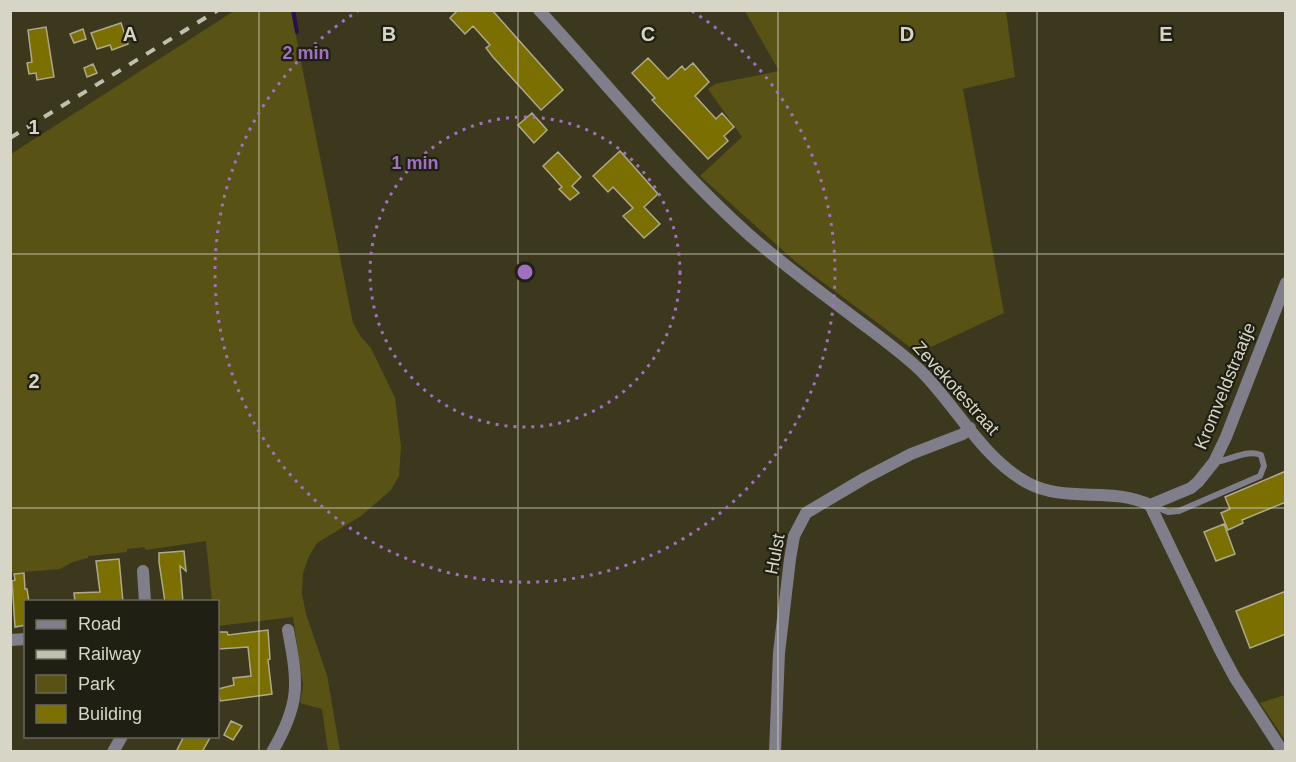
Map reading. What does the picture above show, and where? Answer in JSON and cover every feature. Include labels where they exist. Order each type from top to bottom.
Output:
[{"type":"street","name":"Zevekotestraat","points":[[539,10],[718,205],[778,260],[921,371],[992,455],[1006,467],[1035,486],[1065,494],[1126,496],[1150,505]]},
{"type":"street","name":"Kromveldstraatje","points":[[1150,505],[1191,488],[1214,462],[1226,437],[1286,283]]},
{"type":"street","name":"Hulst","points":[[775,752],[779,653],[790,559],[794,536],[806,513],[911,454],[963,434],[970,428]]},
{"type":"street","points":[[1150,505],[1235,678],[1283,752]]},
{"type":"street","points":[[143,571],[145,600]]},
{"type":"street","points":[[272,752],[287,727],[294,702],[296,674],[288,630]]},
{"type":"lane","points":[[1150,505],[1168,512],[1179,511],[1260,476],[1264,466],[1261,455],[1256,453],[1214,462]]},
{"type":"green space","points":[[234,11],[291,11],[353,323],[371,348],[395,398],[401,446],[399,476],[391,490],[361,516],[317,543],[303,573],[302,594],[306,614],[327,675],[340,751],[328,751],[322,709],[300,703],[303,685],[293,617],[219,626],[219,600],[212,600],[206,541],[146,550],[144,547],[127,549],[127,552],[88,556],[88,558],[60,569],[11,573],[11,154]]},
{"type":"green space","points":[[745,11],[1006,11],[1015,77],[963,89],[1004,313],[918,353],[797,263],[700,176],[742,137],[708,89],[715,84],[779,71]]},
{"type":"green space","points":[[1286,695],[1285,740],[1260,703]]},
{"type":"building","points":[[458,10],[492,10],[563,90],[541,110],[493,57],[486,48],[490,45],[473,26],[465,34],[450,18]]},
{"type":"building","points":[[121,23],[128,44],[112,50],[110,45],[97,49],[91,33]]},
{"type":"building","points":[[46,27],[54,77],[37,80],[36,73],[29,74],[27,63],[32,62],[28,30]]},
{"type":"building","points":[[83,29],[86,39],[74,43],[70,34]]},
{"type":"building","points":[[648,58],[668,79],[682,66],[685,70],[693,63],[709,82],[695,96],[716,119],[722,113],[734,127],[724,136],[728,141],[708,159],[652,100],[655,98],[632,73]]},
{"type":"building","points":[[93,64],[97,73],[87,77],[84,68]]},
{"type":"building","points":[[532,113],[547,130],[534,143],[518,125]]},
{"type":"building","points":[[620,151],[658,194],[644,207],[660,224],[644,238],[623,216],[633,208],[613,187],[608,192],[593,176]]},
{"type":"building","points":[[558,152],[581,177],[572,186],[579,193],[570,200],[559,189],[562,187],[543,166]]},
{"type":"building","points":[[1286,471],[1286,502],[1242,520],[1243,523],[1228,530],[1221,513],[1230,509],[1225,497]]},
{"type":"building","points":[[1224,524],[1235,554],[1216,561],[1204,532]]},
{"type":"building","points":[[184,551],[186,571],[180,566],[183,600],[165,600],[159,553]]},
{"type":"building","points":[[119,559],[123,600],[75,600],[74,593],[100,592],[96,561]]},
{"type":"building","points":[[24,573],[29,600],[24,600],[24,625],[15,627],[12,581],[15,580],[14,574]]},
{"type":"building","points":[[1286,591],[1286,634],[1250,648],[1236,611]]},
{"type":"building","points":[[268,630],[270,659],[268,660],[272,694],[220,701],[219,689],[234,685],[233,678],[251,676],[248,647],[219,649],[219,632],[227,632],[228,635]]},
{"type":"building","points":[[231,721],[242,726],[233,740],[224,735]]},
{"type":"building","points":[[183,738],[210,738],[202,752],[176,752]]},
{"type":"waterway","points":[[293,10],[297,32]]},
{"type":"railway","points":[[10,138],[218,10]]}]
